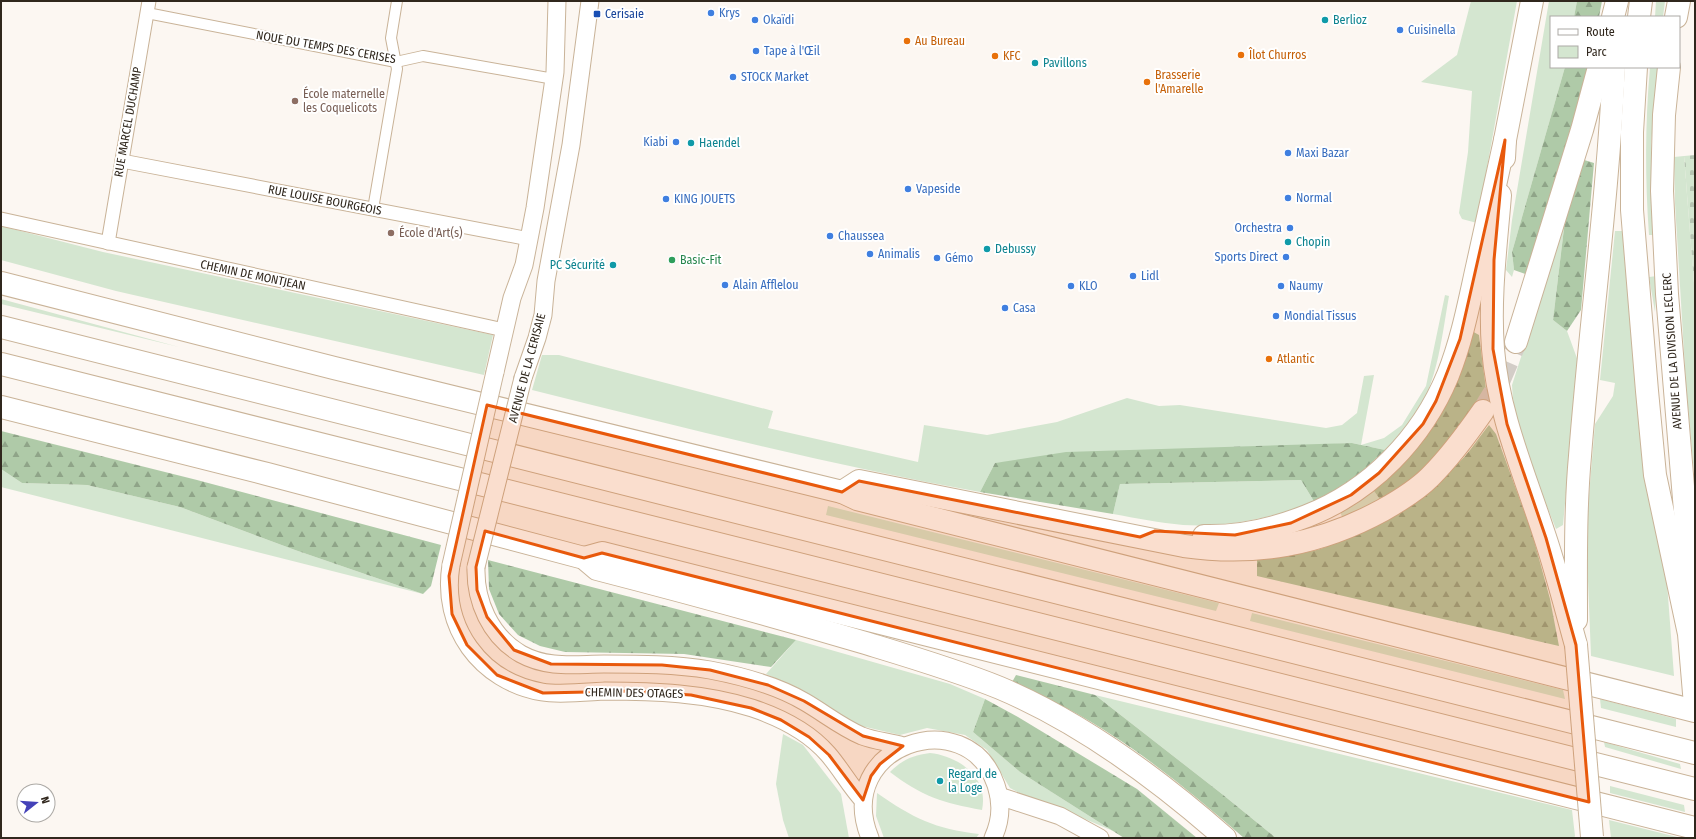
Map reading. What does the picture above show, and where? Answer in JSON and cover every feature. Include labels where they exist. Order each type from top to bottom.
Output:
[{"type":"highway","points":[[1140,537],[1155,531],[1207,536],[1235,535],[1261,531],[1290,523],[1322,511],[1351,495],[1379,473],[1400,452],[1423,424],[1448,374],[1460,339],[1505,140],[1532,1]]},
{"type":"highway","points":[[1639,16],[1640,1]]},
{"type":"highway","points":[[1676,16],[1679,1]]},
{"type":"highway","points":[[1516,342],[1582,130],[1599,68]]},
{"type":"highway","points":[[1592,838],[1576,645],[1576,509],[1604,214],[1614,68]]},
{"type":"highway","points":[[1,283],[334,368],[842,492],[857,499],[1665,702],[1695,708],[1689,634],[1655,474],[1646,391],[1632,210],[1632,132],[1636,68]]},
{"type":"highway","name":"AVENUE DE LA DIVISION LECLERC","points":[[1669,68],[1664,115],[1662,191],[1667,294],[1692,595],[1689,634]]},
{"type":"highway","points":[[1505,140],[1494,260],[1492,323],[1496,373],[1507,424],[1546,538],[1576,645]]},
{"type":"highway","points":[[1,326],[1695,753]]},
{"type":"highway","points":[[1,364],[1695,789]]},
{"type":"highway","points":[[1,407],[303,483],[584,558],[598,569],[812,627],[1001,688],[1074,726],[1106,745],[1189,806],[1225,838]]},
{"type":"highway","points":[[842,492],[860,481],[1184,546],[1236,550],[1264,549],[1329,535],[1361,522],[1396,502],[1429,478],[1456,449],[1483,411]]},
{"type":"highway","points":[[584,558],[602,553],[1695,828]]},
{"type":"street","points":[[373,209],[397,68],[391,38],[397,1]]},
{"type":"street","points":[[504,330],[512,298],[524,265],[541,173],[554,79],[557,1]]},
{"type":"street","name":"AVENUE DE LA CERISAIE","points":[[590,1],[572,138],[546,281],[542,314],[537,338],[523,378],[476,567],[477,590],[480,602],[496,631],[514,650],[536,660],[551,664],[567,665],[662,665],[710,670],[741,677],[768,684],[804,701],[848,729],[863,736],[903,746]]},
{"type":"street","name":"NOUE DU TEMPS DES CERISES","points":[[148,7],[396,62],[423,56],[554,79]]},
{"type":"street","name":"RUE MARCEL DUCHAMP","points":[[108,243],[148,7]]},
{"type":"street","name":"RUE LOUISE BOURGEOIS","points":[[122,161],[529,239]]},
{"type":"street","name":"CHEMIN DE MONTJEAN","points":[[1,219],[504,330]]},
{"type":"street","name":"CHEMIN DES OTAGES","points":[[504,330],[451,565],[449,600],[452,614],[467,645],[479,660],[497,675],[519,686],[543,693],[631,691],[691,695],[720,699],[751,708],[782,720],[809,737],[829,755],[863,800]]},
{"type":"street","points":[[870,838],[866,828],[863,800],[871,776],[885,758],[903,746],[920,741],[938,740],[960,746],[971,752],[984,764],[993,779],[999,796],[999,822],[994,838]]},
{"type":"street","points":[[999,796],[1060,816],[1100,838]]},
{"type":"highlighted area","points":[[1505,140],[1494,260],[1493,349],[1507,424],[1546,538],[1576,645],[1589,802],[602,553],[584,558],[485,531],[476,567],[477,590],[487,617],[514,650],[551,664],[662,665],[710,670],[768,685],[804,701],[863,736],[903,746],[880,764],[871,776],[863,800],[829,755],[809,737],[781,720],[751,708],[691,695],[631,691],[543,693],[497,675],[467,645],[452,614],[449,576],[487,405],[842,492],[859,481],[1140,537],[1155,531],[1235,535],[1291,523],[1351,495],[1379,473],[1423,424],[1436,401],[1460,339]]},
{"type":"green space","points":[[1471,1],[1517,1],[1477,223],[1462,219],[1459,213],[1468,152],[1472,91],[1421,82],[1457,55]]},
{"type":"green space","points":[[1549,1],[1577,1],[1574,16],[1550,16],[1550,68],[1565,68],[1512,252],[1514,270],[1512,277],[1506,270],[1512,220]]},
{"type":"green space","points":[[1577,1],[1602,1],[1599,16],[1574,16]]},
{"type":"green space","points":[[1656,1],[1665,1],[1663,16],[1655,16]]},
{"type":"green space","points":[[1565,68],[1591,68],[1528,275],[1514,270],[1512,252]]},
{"type":"green space","points":[[1650,68],[1659,68],[1651,143],[1653,235],[1649,235],[1646,172],[1647,109]]},
{"type":"green space","points":[[1695,155],[1695,296],[1684,156]]},
{"type":"green space","points":[[1684,156],[1695,296],[1695,484],[1686,385],[1675,203],[1674,157]]},
{"type":"green space","points":[[1581,159],[1594,163],[1581,310],[1567,331],[1553,320],[1565,220]]},
{"type":"green space","points":[[1565,220],[1553,320],[1567,331],[1578,361],[1563,525],[1556,529],[1522,440],[1517,422],[1512,385]]},
{"type":"green space","points":[[1,226],[103,252],[493,335],[484,375],[116,291],[1,260]]},
{"type":"green space","points":[[1615,231],[1624,231],[1651,500],[1667,583],[1674,676],[1591,656],[1586,531],[1595,424],[1613,396],[1615,383],[1600,380]]},
{"type":"green space","points":[[1657,276],[1655,312],[1649,277]]},
{"type":"green space","points":[[1445,295],[1449,296],[1436,365],[1425,398],[1417,414],[1399,437],[1385,450],[1361,445],[1384,438],[1402,425],[1426,386]]},
{"type":"green space","points":[[1,299],[179,347],[1,304]]},
{"type":"green space","points":[[1470,330],[1479,335],[1487,397],[1465,429],[1409,482],[1381,501],[1372,488]]},
{"type":"green space","points":[[542,355],[559,355],[773,411],[768,428],[918,462],[924,425],[987,435],[1057,422],[1127,398],[1159,406],[1180,405],[1326,428],[1342,425],[1357,413],[1364,376],[1374,375],[1361,445],[1352,443],[995,463],[980,492],[811,458],[532,390]]},
{"type":"green space","points":[[1489,425],[1496,434],[1532,533],[1550,599],[1559,646],[1257,576],[1257,559],[1301,554],[1318,550],[1341,541],[1391,514],[1423,492],[1455,466],[1466,455]]},
{"type":"green space","points":[[1,431],[197,480],[441,545],[431,586],[423,594],[295,550],[180,507],[87,485],[22,483],[1,469]]},
{"type":"green space","points":[[1352,443],[1385,450],[1353,480],[1315,503],[1301,480],[1120,484],[1113,514],[980,492],[995,463],[1066,452]]},
{"type":"green space","points":[[1,469],[22,483],[87,485],[180,507],[295,550],[423,594],[1,487]]},
{"type":"green space","points":[[1301,480],[1315,503],[1283,513],[1234,523],[1217,525],[1183,525],[1113,514],[1120,484]]},
{"type":"green space","points":[[1372,488],[1381,501],[1343,520],[1340,511]]},
{"type":"green space","points":[[828,506],[1219,603],[1216,611],[826,515]]},
{"type":"green space","points":[[488,560],[796,640],[771,667],[684,654],[565,652],[540,646],[518,635],[499,614],[489,589]]},
{"type":"green space","points":[[1252,613],[1563,690],[1565,699],[1250,621]]},
{"type":"green space","points":[[796,640],[950,684],[985,699],[973,732],[1020,772],[1113,831],[1050,804],[1027,797],[1010,788],[987,750],[965,735],[927,728],[900,735],[857,725],[802,690],[766,674]]},
{"type":"green space","points":[[1016,675],[1095,695],[1276,838],[1244,838],[1182,786],[1139,753],[1070,710],[1011,684]]},
{"type":"green space","points":[[1095,695],[1572,810],[1575,836],[1574,838],[1276,838]]},
{"type":"green space","points":[[985,699],[1018,717],[1137,789],[1197,838],[1124,838],[1020,772],[973,732]]},
{"type":"green space","points":[[1600,699],[1676,719],[1676,727],[1601,708]]},
{"type":"green space","points":[[783,734],[803,745],[841,794],[849,838],[789,838],[783,820],[776,784]]},
{"type":"green space","points":[[1604,742],[1680,764],[1681,769],[1605,747]]},
{"type":"green space","points":[[930,753],[951,759],[970,771],[981,788],[983,798],[982,810],[944,801],[922,793],[890,772],[899,764],[908,759],[918,755]]},
{"type":"green space","points":[[1610,786],[1684,805],[1685,812],[1610,793]]},
{"type":"green space","points":[[877,793],[913,816],[925,821],[950,829],[979,834],[976,838],[884,838],[876,816]]},
{"type":"green space","points":[[1609,820],[1681,838],[1611,838]]},
{"type":"tunnel","points":[[1483,411],[1494,393],[1516,342]]},
{"type":"place","name":"Krys","points":[[711,13]]},
{"type":"place","name":"Cerisaie","points":[[597,14]]},
{"type":"place","name":"Okaïdi","points":[[755,20]]},
{"type":"place","name":"Berlioz","points":[[1325,20]]},
{"type":"place","name":"Cuisinella","points":[[1400,30]]},
{"type":"place","name":"Au Bureau","points":[[907,41]]},
{"type":"place","name":"Tape à l'Œil","points":[[756,51]]},
{"type":"place","name":"Îlot Churros","points":[[1241,55]]},
{"type":"place","name":"KFC","points":[[995,56]]},
{"type":"place","name":"Pavillons","points":[[1035,63]]},
{"type":"place","name":"STOCK Market","points":[[733,77]]},
{"type":"place","name":"Brasserie l'Amarelle","points":[[1147,82]]},
{"type":"place","name":"École maternelle les Coquelicots","points":[[295,101]]},
{"type":"place","name":"Kiabi","points":[[676,142]]},
{"type":"place","name":"Haendel","points":[[691,143]]},
{"type":"place","name":"Maxi Bazar","points":[[1288,153]]},
{"type":"place","name":"Vapeside","points":[[908,189]]},
{"type":"place","name":"Normal","points":[[1288,198]]},
{"type":"place","name":"KING JOUETS","points":[[666,199]]},
{"type":"place","name":"Orchestra","points":[[1290,228]]},
{"type":"place","name":"École d'Art(s)","points":[[391,233]]},
{"type":"place","name":"Chaussea","points":[[830,236]]},
{"type":"place","name":"Chopin","points":[[1288,242]]},
{"type":"place","name":"Debussy","points":[[987,249]]},
{"type":"place","name":"Animalis","points":[[870,254]]},
{"type":"place","name":"Sports Direct","points":[[1286,257]]},
{"type":"place","name":"Gémo","points":[[937,258]]},
{"type":"place","name":"Basic-Fit","points":[[672,260]]},
{"type":"place","name":"PC Sécurité","points":[[613,265]]},
{"type":"place","name":"Lidl","points":[[1133,276]]},
{"type":"place","name":"Alain Afflelou","points":[[725,285]]},
{"type":"place","name":"KLO","points":[[1071,286]]},
{"type":"place","name":"Naumy","points":[[1281,286]]},
{"type":"place","name":"Casa","points":[[1005,308]]},
{"type":"place","name":"Mondial Tissus","points":[[1276,316]]},
{"type":"place","name":"Atlantic","points":[[1269,359]]},
{"type":"place","name":"Regard de la Loge","points":[[940,781]]}]
